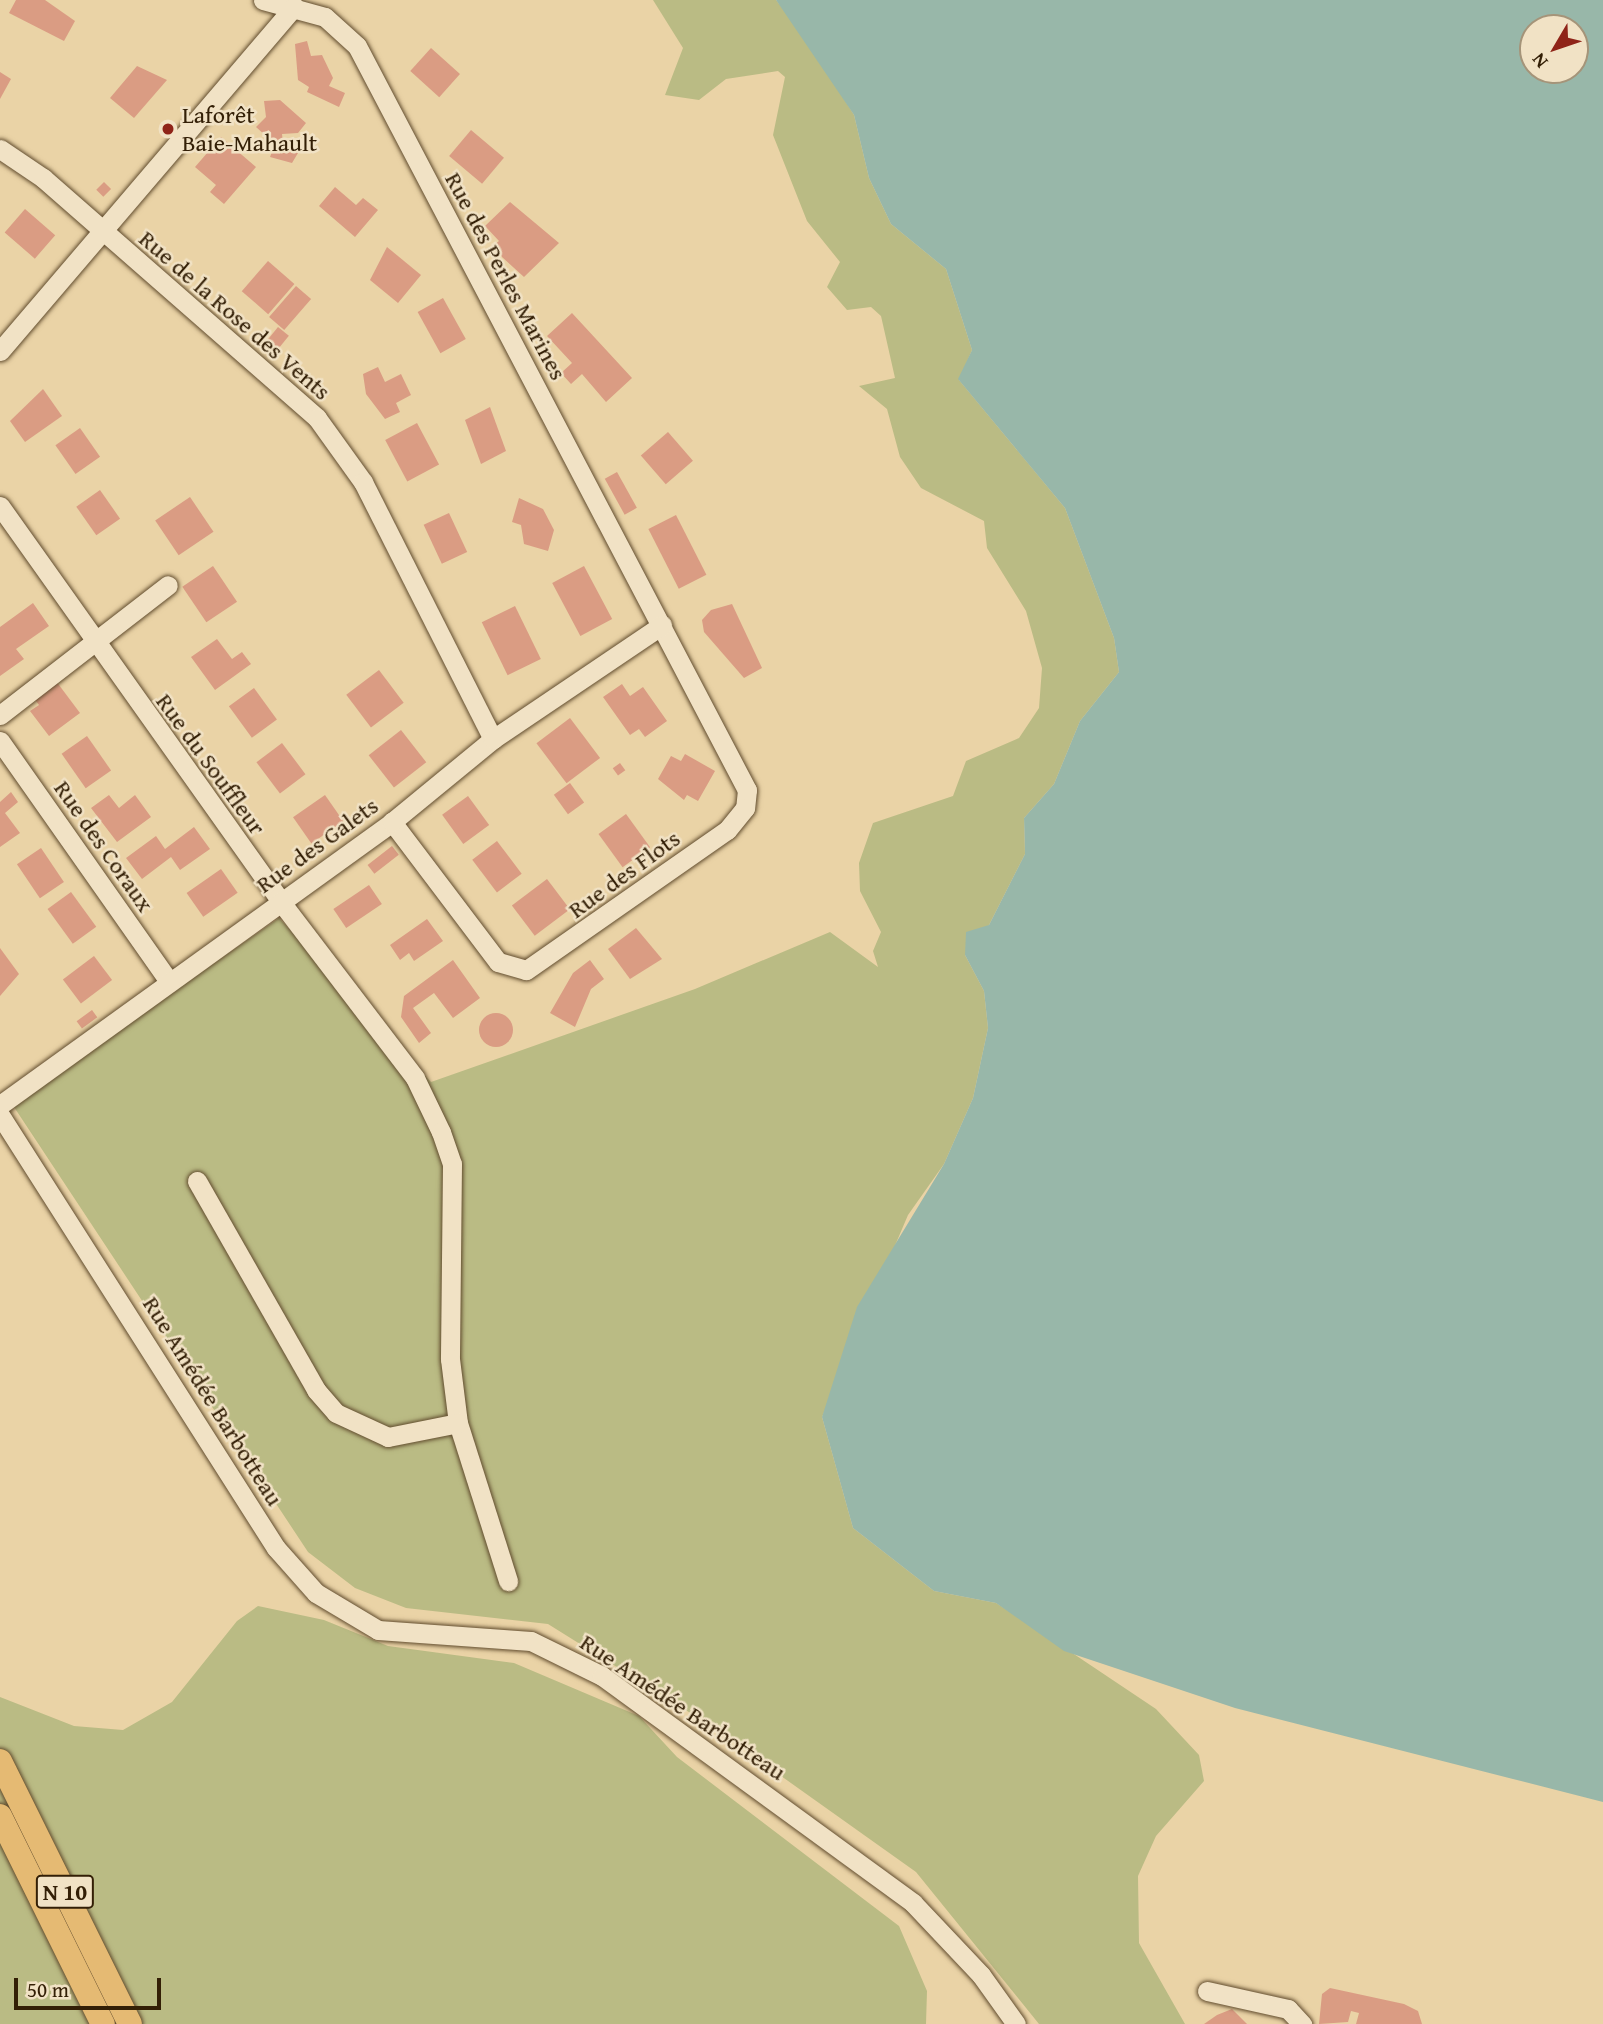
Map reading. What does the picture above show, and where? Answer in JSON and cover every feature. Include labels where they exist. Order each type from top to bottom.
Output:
[{"type":"main road","name":"N 10","points":[[0,1760],[130,2024]]},
{"type":"main road","name":"N 10","points":[[0,1816],[103,2024]]},
{"type":"street","name":"Rue des Perles Marines","points":[[263,0],[294,7],[337,24],[357,46],[662,625]]},
{"type":"street","points":[[0,351],[294,7]]},
{"type":"street","name":"Rue de la Rose des Vents","points":[[0,149],[43,178],[101,231],[284,384],[331,435],[363,482],[493,739]]},
{"type":"street","name":"Rue du Souffleur","points":[[0,506],[92,642],[281,902],[415,1078],[452,1164],[450,1359],[458,1423],[508,1581]]},
{"type":"street","points":[[0,715],[168,585]]},
{"type":"street","name":"Rue des Galets","points":[[0,1105],[167,979],[392,822],[493,739],[662,625]]},
{"type":"street","name":"Rue des Flots","points":[[392,822],[489,952],[515,970],[548,959],[727,830],[745,808],[744,777],[662,625]]},
{"type":"street","name":"Rue des Coraux","points":[[0,741],[167,979]]},
{"type":"street","name":"Rue Amédée Barbotteau","points":[[0,1115],[276,1548],[316,1593],[378,1629],[531,1641],[602,1676],[913,1903],[982,1975],[1016,2024]]},
{"type":"street","points":[[197,1181],[316,1390],[336,1413],[388,1437],[458,1423]]},
{"type":"street","points":[[1207,1991],[1288,2009],[1302,2024]]},
{"type":"green space","points":[[653,0],[776,0],[807,40],[854,115],[869,178],[891,224],[946,269],[972,350],[959,380],[1065,508],[1114,638],[1119,672],[1080,721],[1054,784],[1024,818],[1025,854],[989,925],[965,955],[984,991],[988,1028],[973,1098],[944,1164],[908,1215],[822,1417],[853,1528],[934,1591],[996,1603],[1026,1622],[1156,1709],[1199,1755],[1204,1781],[1156,1836],[1138,1876],[1139,1943],[1185,2024],[1039,2024],[916,1872],[708,1724],[548,1624],[406,1608],[355,1588],[308,1552],[12,1104],[279,918],[431,1082],[695,989],[830,932],[878,967],[873,951],[881,932],[860,891],[859,863],[873,823],[953,796],[966,761],[1019,738],[1039,708],[1042,668],[1026,611],[987,548],[984,521],[921,488],[900,457],[887,409],[859,386],[895,378],[881,316],[871,307],[847,310],[827,287],[840,262],[807,221],[773,135],[785,77],[778,71],[726,79],[699,100],[665,95],[683,48]]},
{"type":"green space","points":[[258,1606],[324,1620],[388,1646],[514,1663],[639,1716],[677,1757],[899,1926],[927,1991],[926,2024],[0,2024],[0,1697],[74,1726],[123,1730],[172,1702],[237,1621]]},
{"type":"shaded area","points":[[776,0],[1603,0],[1603,1802],[1235,1708],[1064,1651],[996,1603],[934,1591],[853,1528],[822,1417],[857,1307],[944,1164],[973,1098],[988,1028],[984,991],[965,955],[966,932],[989,925],[1025,854],[1024,818],[1054,784],[1080,721],[1119,672],[1114,638],[1065,508],[958,379],[972,350],[946,269],[891,224],[869,178],[854,115]]},
{"type":"building","points":[[16,0],[45,0],[75,21],[64,41],[9,13]]},
{"type":"building","points":[[307,41],[311,56],[322,55],[333,78],[329,86],[345,93],[339,107],[307,92],[309,87],[298,80],[295,44]]},
{"type":"building","points":[[431,48],[460,74],[439,97],[410,71]]},
{"type":"building","points":[[137,66],[167,80],[134,118],[110,98]]},
{"type":"building","points":[[0,72],[11,79],[0,99]]},
{"type":"building","points":[[280,100],[306,123],[298,133],[282,134],[283,143],[301,148],[292,163],[270,157],[275,144],[256,127],[266,117],[264,101]]},
{"type":"building","points":[[471,130],[504,158],[482,184],[449,156]]},
{"type":"building","points":[[221,137],[256,167],[224,204],[210,192],[216,185],[195,167]]},
{"type":"building","points":[[104,182],[111,189],[103,197],[96,190]]},
{"type":"building","points":[[335,187],[356,205],[363,198],[378,210],[355,237],[319,206]]},
{"type":"building","points":[[510,202],[559,243],[524,277],[502,257],[494,245],[499,241],[485,226]]},
{"type":"building","points":[[25,209],[55,235],[35,259],[5,232]]},
{"type":"building","points":[[387,247],[421,275],[398,303],[370,280]]},
{"type":"building","points":[[268,261],[294,284],[268,314],[242,291]]},
{"type":"building","points":[[296,286],[311,299],[284,330],[269,317]]},
{"type":"building","points":[[443,298],[466,339],[440,353],[418,312]]},
{"type":"building","points":[[572,313],[632,378],[606,402],[582,374],[571,384],[561,373],[572,363],[547,336]]},
{"type":"building","points":[[278,327],[289,336],[277,351],[266,342]]},
{"type":"building","points":[[378,367],[385,382],[401,374],[411,395],[396,403],[400,412],[385,419],[366,394],[363,374]]},
{"type":"building","points":[[43,389],[62,416],[25,442],[10,421]]},
{"type":"building","points":[[490,407],[506,451],[481,464],[465,420]]},
{"type":"building","points":[[417,423],[439,464],[407,481],[385,440]]},
{"type":"building","points":[[80,428],[100,457],[76,474],[55,445]]},
{"type":"building","points":[[668,432],[693,461],[666,484],[641,456]]},
{"type":"building","points":[[617,472],[637,508],[625,515],[605,479]]},
{"type":"building","points":[[100,490],[120,519],[96,535],[76,507]]},
{"type":"building","points":[[190,497],[213,532],[179,555],[155,520]]},
{"type":"building","points":[[519,498],[543,509],[554,530],[548,551],[524,544],[521,525],[512,522]]},
{"type":"building","points":[[449,513],[467,552],[442,564],[424,525]]},
{"type":"building","points":[[676,515],[706,575],[679,589],[648,529]]},
{"type":"building","points":[[213,566],[237,602],[206,622],[182,587]]},
{"type":"building","points":[[584,566],[612,619],[580,636],[552,583]]},
{"type":"building","points":[[33,603],[49,626],[16,649],[24,659],[0,676],[0,627]]},
{"type":"building","points":[[732,604],[762,668],[744,678],[704,632],[702,620],[711,610]]},
{"type":"building","points":[[515,606],[541,659],[508,675],[482,622]]},
{"type":"building","points":[[217,639],[232,659],[242,652],[251,664],[215,690],[191,657]]},
{"type":"building","points":[[379,670],[404,703],[371,727],[346,695]]},
{"type":"building","points":[[56,681],[80,713],[49,736],[30,711],[39,705],[33,697]]},
{"type":"building","points":[[622,684],[630,696],[643,687],[667,721],[645,737],[639,729],[630,735],[603,697]]},
{"type":"building","points":[[254,688],[277,720],[252,738],[229,706]]},
{"type":"building","points":[[570,718],[600,758],[567,783],[536,743]]},
{"type":"building","points":[[401,730],[426,762],[394,788],[369,755]]},
{"type":"building","points":[[87,736],[111,770],[86,788],[62,754]]},
{"type":"building","points":[[282,743],[305,774],[280,793],[256,762]]},
{"type":"building","points":[[685,754],[715,771],[698,801],[687,795],[684,800],[658,779],[671,756],[681,761]]},
{"type":"building","points":[[620,763],[625,770],[618,776],[613,768]]},
{"type":"building","points":[[570,783],[584,802],[568,814],[554,795]]},
{"type":"building","points":[[11,792],[18,802],[5,813],[20,833],[0,847],[0,802]]},
{"type":"building","points":[[109,795],[119,808],[135,795],[151,817],[117,842],[91,808]]},
{"type":"building","points":[[325,795],[343,821],[311,844],[293,817]]},
{"type":"building","points":[[468,796],[489,825],[463,844],[442,815]]},
{"type":"building","points":[[626,814],[650,847],[623,867],[598,834]]},
{"type":"building","points":[[194,827],[210,849],[180,870],[171,857],[142,879],[126,858],[156,836],[165,849]]},
{"type":"building","points":[[497,841],[522,874],[497,892],[472,860]]},
{"type":"building","points":[[392,846],[399,855],[374,874],[368,865]]},
{"type":"building","points":[[41,848],[64,882],[40,898],[17,864]]},
{"type":"building","points":[[221,869],[238,893],[203,917],[187,893]]},
{"type":"building","points":[[547,879],[570,909],[535,936],[512,905]]},
{"type":"building","points":[[369,885],[382,904],[346,928],[333,909]]},
{"type":"building","points":[[71,892],[96,927],[73,944],[48,909]]},
{"type":"building","points":[[427,919],[443,941],[414,961],[409,953],[400,960],[390,945]]},
{"type":"building","points":[[636,928],[662,959],[630,979],[608,949]]},
{"type":"building","points":[[0,948],[19,974],[0,996]]},
{"type":"building","points":[[94,956],[112,980],[81,1003],[63,979]]},
{"type":"building","points":[[453,960],[480,998],[453,1018],[434,993],[413,1008],[431,1033],[419,1043],[401,1017],[404,996]]},
{"type":"building","points":[[590,960],[604,979],[591,989],[575,1027],[550,1013],[573,973]]},
{"type":"building","points":[[92,1010],[97,1017],[82,1028],[77,1021]]},
{"type":"building","points":[[496,1013],[508,1018],[513,1030],[508,1042],[496,1047],[484,1042],[479,1030],[484,1018]]},
{"type":"building","points":[[1330,1988],[1404,2004],[1418,2011],[1422,2024],[1356,2024],[1359,2013],[1351,2011],[1348,2022],[1319,2024],[1322,1994]]},
{"type":"building","points":[[1232,2009],[1247,2024],[1204,2024],[1217,2015]]},
{"type":"place","name":"Laforêt Baie-Mahault","points":[[168,129]]}]
